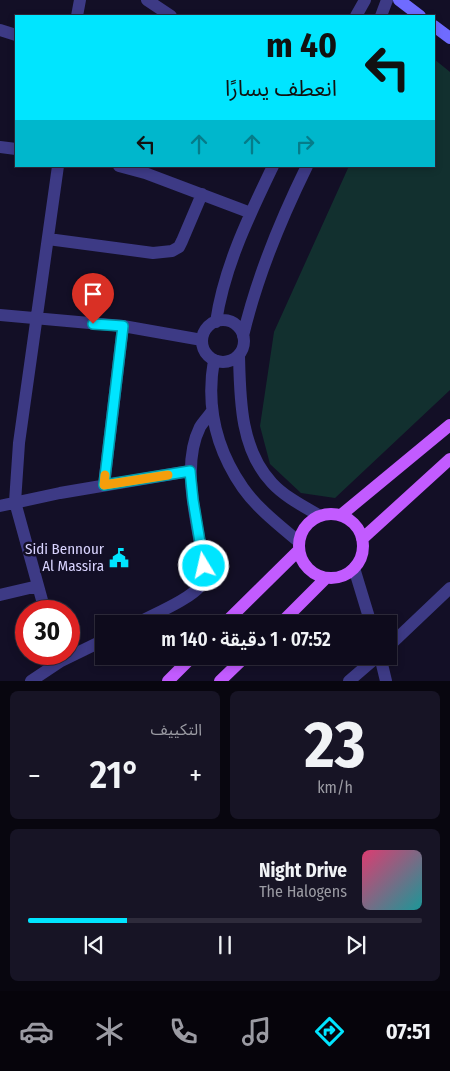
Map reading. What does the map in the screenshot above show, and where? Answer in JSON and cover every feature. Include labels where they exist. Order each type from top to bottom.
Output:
[{"type":"main road","points":[[399,0],[419,15]]},
{"type":"main road","points":[[435,27],[450,38]]},
{"type":"main road","points":[[341,516],[450,425]]},
{"type":"main road","points":[[362,540],[450,460]]},
{"type":"main road","points":[[330,514],[341,516],[355,525],[362,540],[360,560],[354,568],[341,576],[326,578],[313,573],[304,563],[299,546],[302,530],[320,516],[330,514]]},
{"type":"main road","points":[[233,615],[299,546]]},
{"type":"main road","points":[[289,615],[326,578]]},
{"type":"main road","points":[[168,681],[184,665]]},
{"type":"main road","points":[[220,681],[237,665]]},
{"type":"street","points":[[77,15],[80,0]]},
{"type":"street","points":[[147,0],[170,15]]},
{"type":"street","points":[[357,15],[365,0]]},
{"type":"street","points":[[380,15],[388,0]]},
{"type":"street","points":[[0,30],[15,35]]},
{"type":"street","points":[[0,147],[15,149]]},
{"type":"street","points":[[42,600],[15,502],[19,443],[58,167]]},
{"type":"street","points":[[126,167],[251,213]]},
{"type":"street","points":[[216,322],[219,302],[226,279],[251,213],[273,167]]},
{"type":"street","points":[[307,167],[268,253],[252,300],[243,336],[242,349],[239,355],[240,388],[247,437],[262,471],[286,495],[320,516]]},
{"type":"street","points":[[48,239],[153,253],[172,251],[182,241],[202,194]]},
{"type":"street","points":[[0,315],[123,326],[202,340]]},
{"type":"street","points":[[239,355],[227,362],[214,360],[205,351],[202,340],[206,329],[216,322],[230,321],[241,330],[243,336]]},
{"type":"street","points":[[104,485],[123,326]]},
{"type":"street","points":[[214,360],[210,378],[210,395],[217,433],[224,453],[243,488],[299,546]]},
{"type":"street","points":[[152,615],[194,592],[202,584],[204,566],[190,471],[200,428],[212,411]]},
{"type":"street","points":[[0,506],[104,485],[190,471]]},
{"type":"street","points":[[354,568],[368,615]]},
{"type":"street","points":[[0,595],[38,586]]},
{"type":"street","points":[[397,638],[450,588]]},
{"type":"street","points":[[80,649],[95,643]]},
{"type":"street","points":[[31,681],[50,665]]},
{"type":"street","points":[[349,681],[368,665]]},
{"type":"street","points":[[382,665],[386,681]]},
{"type":"green space","points":[[435,60],[450,72],[450,390],[335,498],[301,493],[270,464],[260,426],[274,332],[349,167],[435,167]]},
{"type":"slow traffic","points":[[105,475],[104,485],[168,475]]},
{"type":"place","name":"Sidi Bennour Al Massira","points":[[119,558]]},
{"type":"route","points":[[93,324],[123,326],[104,485],[190,471],[204,566]]}]
